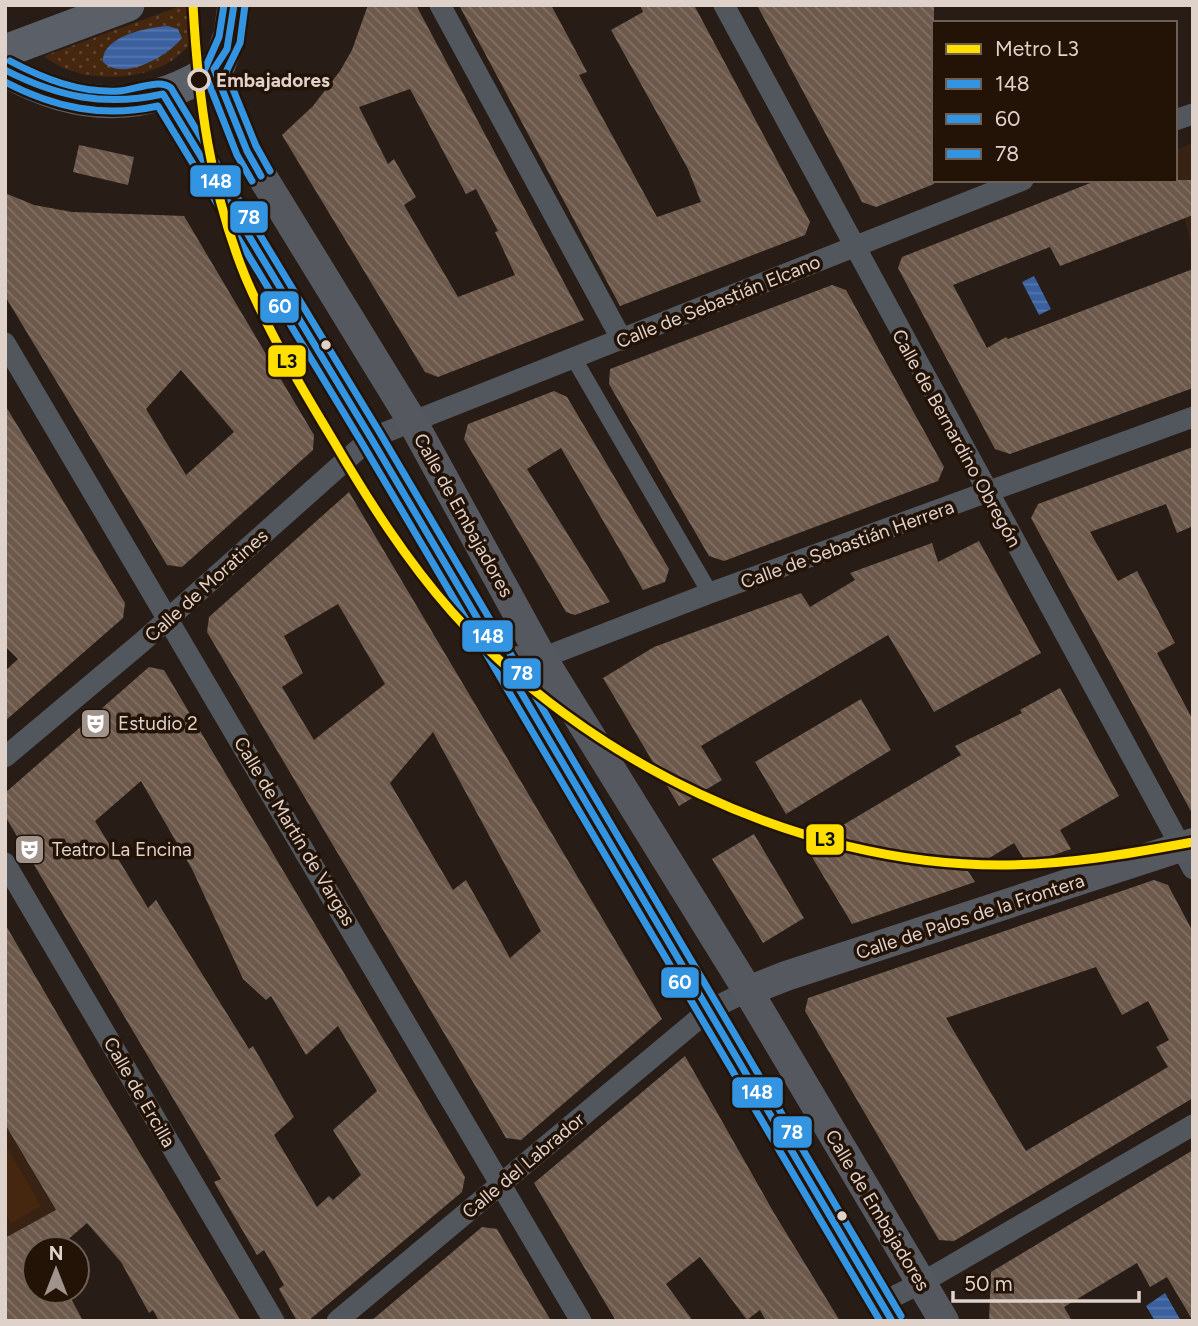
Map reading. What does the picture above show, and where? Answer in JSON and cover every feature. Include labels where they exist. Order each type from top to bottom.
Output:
[{"type":"main road","points":[[5,51],[128,5]]},
{"type":"main road","points":[[5,69],[46,89],[100,103],[129,103],[163,94],[219,65],[230,35],[234,5]]},
{"type":"main road","name":"Calle de Embajadores","points":[[214,69],[249,155],[412,421],[542,658],[748,991],[944,1321]]},
{"type":"main road","name":"Calle de Embajadores","points":[[163,94],[371,438],[887,1312]]},
{"type":"main road","name":"Calle de Palos de la Frontera","points":[[748,991],[786,976],[1189,853]]},
{"type":"street","points":[[440,5],[622,340]]},
{"type":"street","name":"Calle de Bernardino Obregón","points":[[724,5],[987,493],[1189,853]]},
{"type":"street","name":"Calle de Sebastián Elcano","points":[[412,421],[1018,182]]},
{"type":"street","name":"Calle de Martín de Vargas","points":[[5,343],[502,1182],[581,1321]]},
{"type":"street","points":[[573,357],[710,593]]},
{"type":"street","name":"Calle de Sebastián Herrera","points":[[500,656],[542,658],[710,593],[1193,417]]},
{"type":"street","name":"Calle de Moratines","points":[[5,757],[169,618],[371,438],[412,421]]},
{"type":"street","name":"Calle de Ercilla","points":[[5,863],[274,1321]]},
{"type":"street","points":[[709,1010],[748,991]]},
{"type":"street","name":"Calle del Labrador","points":[[337,1321],[709,1010]]},
{"type":"street","points":[[887,1312],[923,1282],[1193,1125]]},
{"type":"shaded area","points":[[183,5],[199,5],[196,30],[184,50],[165,64],[141,73],[115,77],[88,75],[64,68],[44,56]]},
{"type":"shaded area","points":[[1193,143],[1193,251],[1176,182],[1177,149]]},
{"type":"shaded area","points":[[5,1124],[70,1235],[21,1235],[21,1270],[5,1293]]},
{"type":"shaded area","points":[[7,1147],[41,1206],[11,1223],[5,1213]]},
{"type":"water","points":[[168,26],[178,29],[182,38],[156,59],[133,68],[122,69],[103,62],[104,53],[118,39],[150,28]]},
{"type":"water","points":[[1034,276],[1051,309],[1039,315],[1022,282]]},
{"type":"water","points":[[1165,1293],[1181,1321],[1155,1321],[1146,1306]]},
{"type":"building","points":[[368,5],[416,5],[584,320],[438,377],[425,372],[282,135],[313,106],[340,71],[352,50]],"holes":[[[410,89],[466,194],[476,189],[498,231],[495,232],[515,275],[458,297],[404,205],[416,197],[394,159],[388,164],[359,107]]]},
{"type":"building","points":[[459,5],[551,5],[587,72],[579,75],[657,217],[701,202],[688,169],[611,30],[643,12],[640,5],[694,5],[810,222],[805,235],[620,306]]},
{"type":"building","points":[[757,5],[934,5],[934,184],[876,207],[862,202]]},
{"type":"building","points":[[79,145],[134,157],[128,185],[73,172]]},
{"type":"building","points":[[1193,180],[1193,215],[1060,266],[1050,247],[953,285],[987,348],[1006,337],[1008,339],[1193,269],[1193,388],[1010,454],[995,449],[898,268],[902,257],[1093,182]]},
{"type":"building","points":[[5,193],[34,205],[72,212],[184,216],[314,435],[313,450],[182,567],[167,565],[5,296]],"holes":[[[181,370],[234,432],[186,475],[146,409]]]},
{"type":"building","points":[[832,285],[846,290],[944,467],[938,481],[724,561],[709,556],[609,384],[610,369]]},
{"type":"building","points":[[554,391],[567,397],[669,569],[665,582],[643,590],[561,448],[527,469],[610,602],[575,615],[566,612],[464,439],[468,424]]},
{"type":"building","points":[[5,405],[125,603],[123,618],[5,721],[5,671],[18,659],[5,646]]},
{"type":"building","points":[[1193,447],[1193,526],[1177,533],[1166,504],[1090,532],[1118,581],[1137,571],[1175,643],[1157,653],[1193,720],[1193,815],[1031,518],[1038,504]]},
{"type":"building","points":[[349,492],[662,1019],[521,1140],[506,1138],[207,632],[209,617]],"holes":[[[338,604],[385,684],[314,740],[282,687],[303,673],[284,636]],[[433,732],[541,931],[510,958],[466,880],[453,890],[390,783]]]},
{"type":"building","points":[[979,541],[1041,653],[934,712],[888,635],[701,746],[722,780],[679,806],[603,678],[654,647],[801,593],[810,607],[855,580],[850,573],[932,543],[938,562]]},
{"type":"building","points":[[149,667],[164,670],[465,1177],[462,1192],[308,1321],[297,1321],[279,1289],[284,1285],[264,1250],[257,1255],[214,1182],[221,1179],[5,816],[5,793]],"holes":[[[141,781],[192,869],[243,979],[266,1000],[271,996],[306,1055],[338,1026],[377,1091],[333,1130],[361,1175],[333,1200],[329,1196],[317,1207],[274,1135],[294,1117],[253,1046],[249,1049],[156,900],[148,908],[95,821]]]},
{"type":"building","points":[[1060,688],[1119,796],[1060,830],[1071,849],[1027,864],[1014,843],[968,871],[975,882],[852,924],[806,847],[961,755],[955,746],[1022,713],[1020,710]]},
{"type":"building","points":[[861,699],[891,750],[786,814],[755,762]]},
{"type":"building","points":[[754,834],[804,918],[763,943],[712,859]]},
{"type":"building","points":[[1154,880],[1168,885],[1193,932],[1193,1098],[954,1241],[939,1240],[805,1011],[808,998]],"holes":[[[1096,967],[1122,1015],[1148,1001],[1169,1040],[1156,1047],[1168,1067],[1026,1151],[946,1018]]]},
{"type":"building","points":[[5,924],[241,1321],[159,1321],[153,1310],[149,1313],[121,1262],[87,1223],[73,1235],[21,1235],[21,1305],[74,1305],[83,1321],[5,1321],[5,1238],[56,1210],[5,1124]]},
{"type":"building","points":[[685,1056],[774,1213],[840,1321],[766,1321],[760,1310],[747,1320],[700,1257],[666,1284],[693,1321],[616,1321],[534,1183]]},
{"type":"building","points":[[1193,1150],[1193,1321],[1167,1277],[1150,1287],[1137,1263],[1064,1307],[1072,1321],[989,1321],[991,1272]]},
{"type":"building","points":[[482,1227],[497,1229],[551,1321],[371,1321]]},
{"type":"metro line","name":"L3","points":[[193,5],[202,108],[214,177],[233,243],[254,297],[297,380],[388,529],[452,612],[505,666],[565,714],[631,758],[701,794],[773,824],[848,846],[924,860],[1025,865],[1121,855],[1193,842]]},
{"type":"transit line","name":"60","points":[[224,5],[219,37],[204,71],[237,155],[252,181]]},
{"type":"transit line","name":"148","points":[[234,5],[227,49],[214,69],[247,151],[261,176]]},
{"type":"transit line","name":"78","points":[[245,5],[240,43],[226,72],[256,146],[270,171]]},
{"type":"transit line","name":"78","points":[[10,61],[49,79],[90,90],[119,91],[160,84],[171,88],[380,433],[901,1316]]},
{"type":"transit line","name":"148","points":[[5,70],[44,87],[82,97],[121,100],[163,94],[371,438],[892,1321]]},
{"type":"transit line","name":"60","points":[[5,82],[61,104],[99,111],[158,106],[362,443],[880,1321]]},
{"type":"place","name":"Embajadores","points":[[199,80]]},
{"type":"place","name":"Estudio 2","points":[[95,723]]},
{"type":"place","name":"Teatro La Encina","points":[[29,849]]}]
